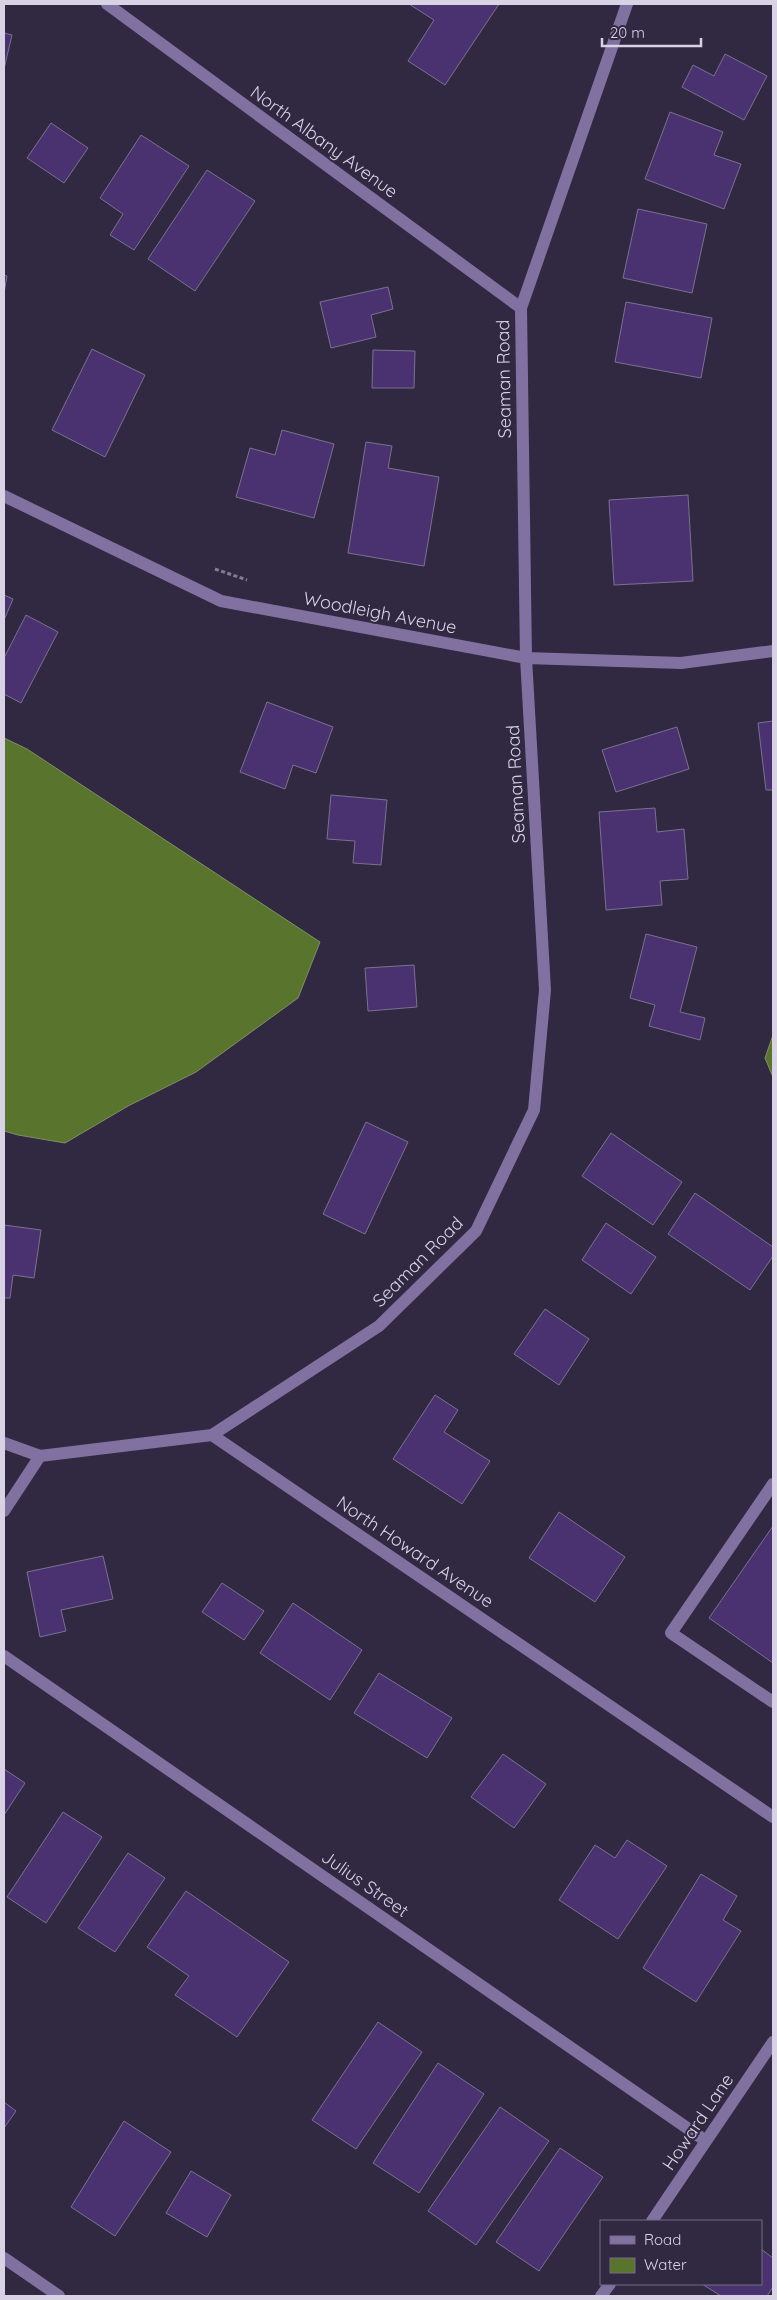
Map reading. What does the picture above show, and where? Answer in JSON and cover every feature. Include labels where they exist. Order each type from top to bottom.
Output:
[{"type":"street","name":"North Albany Avenue","points":[[107,4],[521,308]]},
{"type":"street","name":"Seaman Road","points":[[212,1435],[379,1326],[476,1231],[534,1110],[545,990],[526,658],[521,308],[627,4]]},
{"type":"street","name":"Woodleigh Avenue","points":[[4,496],[221,601],[526,658],[681,663],[773,651]]},
{"type":"street","points":[[4,1444],[40,1456],[212,1435]]},
{"type":"street","name":"North Howard Avenue","points":[[212,1435],[773,1817]]},
{"type":"street","points":[[4,1511],[40,1456]]},
{"type":"street","points":[[773,1484],[671,1633],[773,1702]]},
{"type":"street","name":"Julius Street","points":[[4,1656],[706,2141]]},
{"type":"street","name":"Howard Lane","points":[[653,2220],[773,2042]]},
{"type":"street","points":[[4,2258],[59,2296]]},
{"type":"street","points":[[602,2296],[609,2285]]},
{"type":"path","points":[[209,568],[256,583]]},
{"type":"water","points":[[4,738],[27,749],[320,942],[298,998],[196,1072],[128,1106],[65,1143],[4,1131]]},
{"type":"water","points":[[773,1035],[773,1077],[765,1058]]},
{"type":"building","points":[[409,4],[499,4],[445,85],[408,61],[434,20]]},
{"type":"building","points":[[4,33],[12,35],[4,69]]},
{"type":"building","points":[[725,54],[767,76],[744,120],[682,87],[693,65],[714,76]]},
{"type":"building","points":[[670,112],[723,132],[714,155],[741,164],[724,209],[645,179]]},
{"type":"building","points":[[51,123],[88,148],[64,183],[27,158]]},
{"type":"building","points":[[141,135],[189,166],[134,250],[110,235],[123,214],[100,198]]},
{"type":"building","points":[[207,170],[255,201],[195,291],[148,259]]},
{"type":"building","points":[[638,209],[707,224],[692,293],[623,278]]},
{"type":"building","points":[[4,275],[7,276],[4,293]]},
{"type":"building","points":[[388,287],[393,309],[371,315],[376,337],[331,348],[320,302]]},
{"type":"building","points":[[626,302],[712,318],[701,378],[615,362]]},
{"type":"building","points":[[92,349],[145,375],[105,457],[52,430]]},
{"type":"building","points":[[373,350],[415,351],[414,388],[372,388]]},
{"type":"building","points":[[282,430],[334,444],[314,518],[236,497],[250,448],[275,455]]},
{"type":"building","points":[[366,442],[392,446],[388,468],[439,477],[424,566],[348,553]]},
{"type":"building","points":[[688,495],[693,581],[614,585],[609,500]]},
{"type":"building","points":[[4,595],[13,599],[4,620]]},
{"type":"building","points":[[26,615],[58,632],[21,703],[4,694],[4,658]]},
{"type":"building","points":[[267,702],[333,727],[316,773],[293,765],[285,789],[240,772]]},
{"type":"building","points":[[773,721],[773,790],[766,790],[758,723]]},
{"type":"building","points":[[677,727],[689,769],[616,792],[602,750]]},
{"type":"building","points":[[331,795],[387,800],[381,865],[353,863],[355,841],[327,839]]},
{"type":"building","points":[[655,808],[657,832],[684,829],[688,879],[660,881],[662,905],[606,910],[599,812]]},
{"type":"building","points":[[646,934],[697,947],[680,1012],[705,1018],[700,1040],[649,1026],[655,1005],[630,998]]},
{"type":"building","points":[[414,965],[417,1007],[368,1011],[365,968]]},
{"type":"building","points":[[366,1122],[408,1142],[365,1234],[323,1214]]},
{"type":"building","points":[[611,1133],[682,1182],[653,1225],[582,1176]]},
{"type":"building","points":[[695,1193],[773,1247],[773,1256],[750,1290],[668,1234]]},
{"type":"building","points":[[606,1223],[656,1257],[631,1294],[582,1260]]},
{"type":"building","points":[[4,1225],[41,1230],[34,1278],[13,1275],[10,1298],[4,1298]]},
{"type":"building","points":[[545,1309],[589,1339],[559,1385],[514,1354]]},
{"type":"building","points":[[435,1395],[458,1410],[444,1432],[490,1461],[462,1504],[393,1459]]},
{"type":"building","points":[[559,1512],[625,1557],[595,1602],[529,1558]]},
{"type":"building","points":[[773,1526],[773,1663],[709,1618]]},
{"type":"building","points":[[103,1556],[113,1599],[61,1610],[66,1631],[40,1637],[27,1572]]},
{"type":"building","points":[[222,1583],[264,1611],[244,1640],[202,1612]]},
{"type":"building","points":[[293,1603],[362,1650],[330,1700],[260,1653]]},
{"type":"building","points":[[379,1673],[452,1718],[427,1758],[354,1713]]},
{"type":"building","points":[[503,1754],[546,1784],[514,1828],[471,1797]]},
{"type":"building","points":[[4,1769],[25,1783],[4,1815]]},
{"type":"building","points":[[63,1812],[102,1837],[46,1923],[7,1897]]},
{"type":"building","points":[[627,1840],[667,1866],[618,1939],[559,1900],[595,1845],[615,1858]]},
{"type":"building","points":[[128,1853],[165,1878],[115,1952],[78,1928]]},
{"type":"building","points":[[701,1874],[737,1896],[723,1920],[741,1931],[696,2002],[643,1968]]},
{"type":"building","points":[[186,1891],[289,1962],[237,2037],[175,1995],[189,1976],[147,1947]]},
{"type":"building","points":[[378,2022],[422,2052],[356,2149],[312,2120]]},
{"type":"building","points":[[438,2063],[484,2094],[419,2193],[373,2163]]},
{"type":"building","points":[[4,2102],[16,2111],[4,2128]]},
{"type":"building","points":[[500,2107],[549,2141],[476,2245],[428,2211]]},
{"type":"building","points":[[124,2121],[171,2152],[115,2236],[71,2207]]},
{"type":"building","points":[[560,2148],[603,2177],[539,2271],[496,2242]]},
{"type":"building","points":[[191,2171],[231,2195],[207,2237],[166,2213]]},
{"type":"building","points":[[762,2250],[773,2258],[773,2287],[767,2296],[721,2296],[704,2285],[762,2285]]}]
